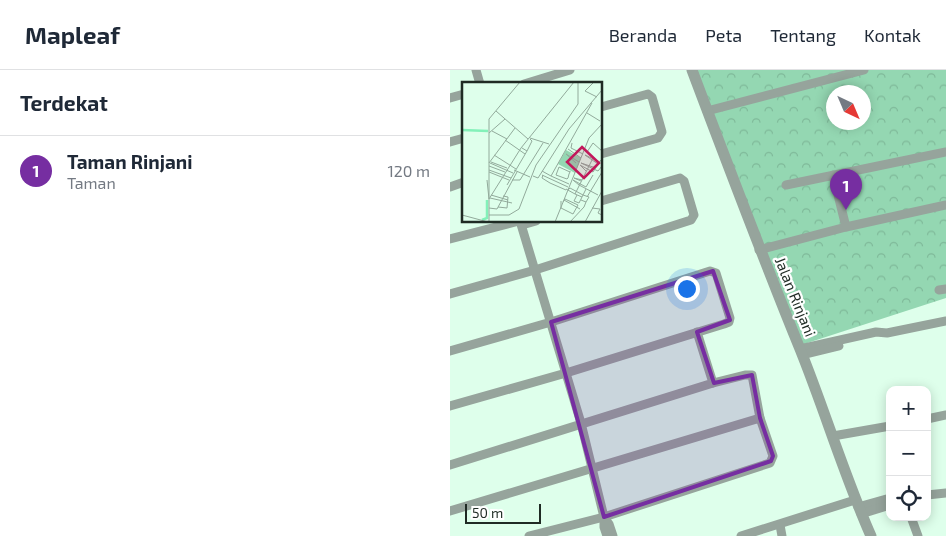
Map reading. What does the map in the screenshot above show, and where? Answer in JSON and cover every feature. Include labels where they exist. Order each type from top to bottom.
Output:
[{"type":"street","points":[[531,82],[570,70]]},
{"type":"street","name":"Jalan Rinjani","points":[[692,70],[759,250],[801,352],[858,507],[871,536]]},
{"type":"street","points":[[707,111],[864,70]]},
{"type":"street","points":[[602,107],[648,94],[652,97],[662,132],[658,138],[602,154]]},
{"type":"street","points":[[786,185],[946,152]]},
{"type":"street","points":[[833,175],[846,227]]},
{"type":"street","points":[[450,294],[535,270],[694,218],[684,181],[678,178],[602,201]]},
{"type":"street","points":[[450,187],[462,183]]},
{"type":"street","points":[[759,250],[846,227],[946,205]]},
{"type":"street","points":[[450,239],[520,223],[581,424],[607,536]]},
{"type":"street","points":[[450,351],[551,322],[714,271],[730,320],[724,324],[566,373],[450,406]]},
{"type":"street","points":[[801,352],[876,332],[882,334],[946,321]]},
{"type":"street","points":[[697,332],[713,383]]},
{"type":"street","points":[[450,465],[713,383],[752,375],[760,418],[774,456],[770,463],[604,517],[529,536]]},
{"type":"street","points":[[931,418],[946,415]]},
{"type":"street","points":[[450,511],[760,418]]},
{"type":"street","points":[[833,436],[886,427]]},
{"type":"street","points":[[931,495],[946,494]]},
{"type":"street","points":[[741,536],[886,499]]},
{"type":"street","points":[[858,507],[886,505]]},
{"type":"street","points":[[604,517],[609,524],[613,536]]},
{"type":"street","points":[[913,521],[918,536]]},
{"type":"street","points":[[780,525],[782,536]]},
{"type":"highlighted area","points":[[713,271],[730,320],[697,332],[714,383],[752,375],[760,418],[773,456],[771,461],[604,517],[551,322]]},
{"type":"green space","points":[[693,70],[946,70],[946,298],[798,346]]},
{"type":"place","name":"Taman Rinjani","points":[[846,210]]}]
